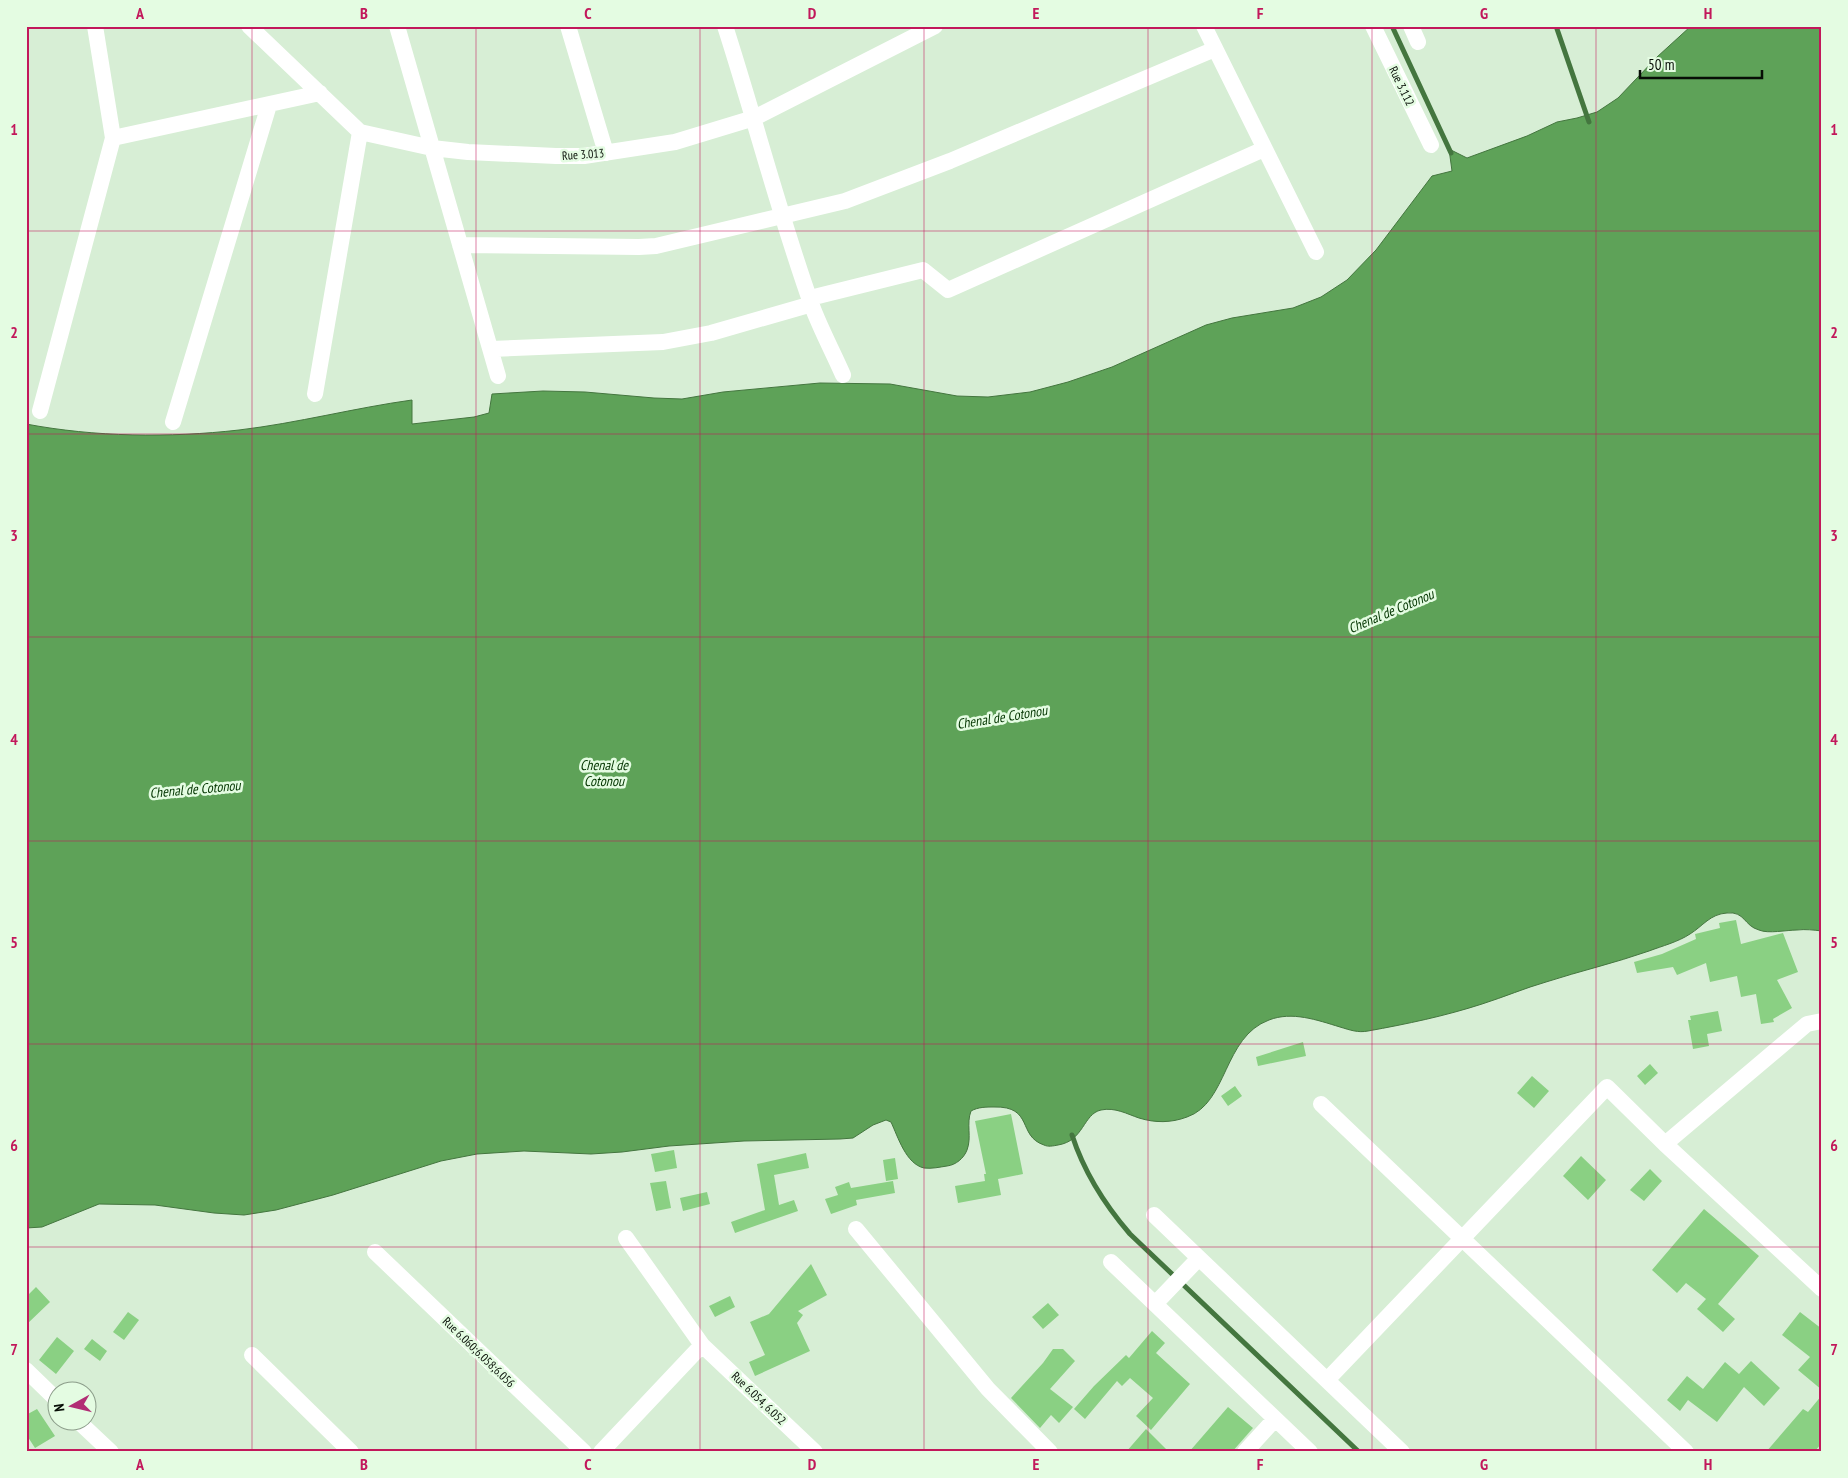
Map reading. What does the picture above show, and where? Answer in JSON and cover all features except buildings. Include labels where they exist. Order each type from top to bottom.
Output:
[{"type":"street","points":[[40,411],[113,138],[95,26]]},
{"type":"street","points":[[249,26],[360,132],[315,394]]},
{"type":"street","points":[[397,26],[498,376]]},
{"type":"street","points":[[568,26],[606,153]]},
{"type":"street","points":[[725,26],[782,217],[811,301],[843,375]]},
{"type":"street","name":"Rue 3.013","points":[[360,132],[432,148],[539,156],[584,156],[675,142],[754,118],[935,26]]},
{"type":"street","points":[[1204,26],[1316,252]]},
{"type":"street","name":"Rue 3.112","points":[[1373,26],[1431,146]]},
{"type":"street","points":[[1411,26],[1418,42]]},
{"type":"street","points":[[460,245],[639,247],[672,243],[845,202],[950,161],[1215,49]]},
{"type":"street","points":[[113,138],[320,94]]},
{"type":"street","points":[[173,422],[269,105]]},
{"type":"street","points":[[491,349],[663,342],[711,332],[811,301],[923,270],[948,290],[1264,148]]},
{"type":"street","points":[[1665,1144],[1807,1024],[1822,1021]]},
{"type":"street","points":[[1327,1380],[1607,1087],[1665,1144],[1822,1289]]},
{"type":"street","points":[[1321,1104],[1686,1452]]},
{"type":"street","points":[[1154,1215],[1194,1264],[1327,1380],[1402,1452]]},
{"type":"street","points":[[856,1229],[988,1390],[1050,1452]]},
{"type":"street","name":"Rue 6.054, 6.052","points":[[626,1238],[702,1345],[815,1452]]},
{"type":"street","name":"Rue 6.060;6.058;6.056","points":[[375,1252],[584,1452]]},
{"type":"street","points":[[1112,1262],[1310,1452]]},
{"type":"street","points":[[1155,1304],[1194,1264]]},
{"type":"street","points":[[601,1452],[702,1345]]},
{"type":"street","points":[[252,1355],[351,1452]]},
{"type":"street","points":[[26,1370],[48,1391]]},
{"type":"street","points":[[1245,1452],[1276,1419]]},
{"type":"street","points":[[87,1430],[110,1452]]},
{"type":"water","name":"Chenal de Cotonou","points":[[1691,26],[1822,26],[1822,931],[1763,931],[1754,928],[1737,914],[1727,913],[1711,918],[1695,931],[1670,944],[1538,984],[1482,1004],[1426,1019],[1361,1032],[1296,1016],[1278,1017],[1254,1028],[1243,1040],[1211,1098],[1200,1110],[1187,1117],[1169,1121],[1151,1121],[1116,1110],[1101,1110],[1095,1112],[1067,1143],[1049,1146],[1036,1141],[1030,1135],[1020,1116],[1015,1111],[1007,1108],[979,1108],[971,1111],[966,1153],[956,1163],[936,1168],[924,1168],[912,1161],[903,1149],[891,1122],[886,1120],[873,1125],[853,1138],[744,1141],[591,1154],[524,1151],[477,1154],[441,1161],[333,1195],[276,1210],[244,1215],[155,1205],[99,1204],[42,1227],[26,1228],[26,424],[105,434],[213,433],[304,420],[412,400],[412,424],[474,417],[489,413],[492,394],[543,391],[682,399],[723,392],[820,383],[890,384],[957,396],[988,397],[1030,392],[1068,382],[1112,367],[1206,325],[1232,318],[1293,308],[1321,297],[1347,280],[1376,250],[1432,176],[1452,171],[1449,149],[1467,158],[1527,136],[1557,122],[1597,112],[1618,98],[1657,57]]},
{"type":"waterway","points":[[1392,26],[1451,153]]},
{"type":"waterway","points":[[1556,26],[1589,122]]},
{"type":"waterway","points":[[1072,1135],[1096,1188],[1130,1234],[1359,1452]]}]
